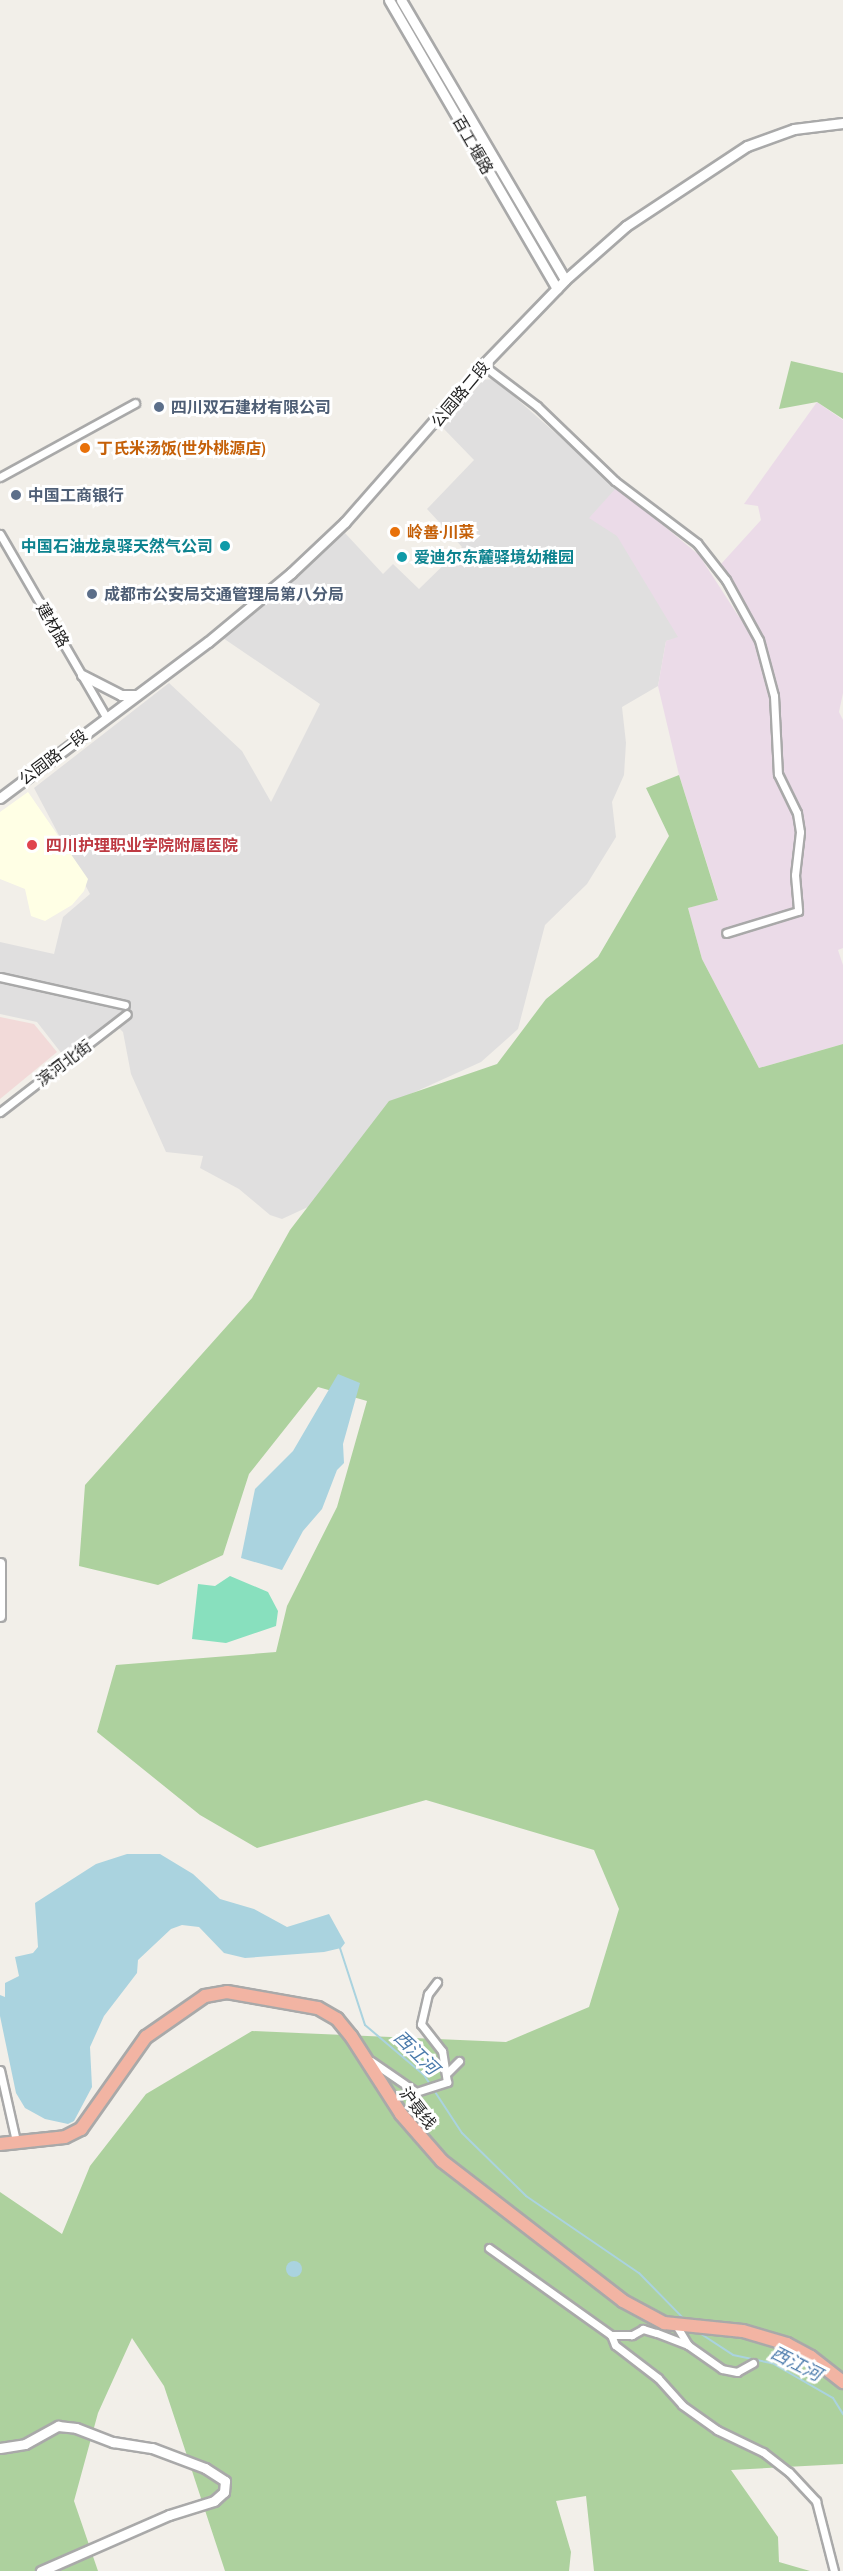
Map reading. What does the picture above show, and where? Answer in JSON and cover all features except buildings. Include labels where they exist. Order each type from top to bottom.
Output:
[{"type":"highway","name":"沪聂线","points":[[6,2142],[65,2137],[81,2129],[146,2037],[172,2017],[216,1992],[328,2012],[365,2056],[400,2114],[442,2161],[623,2301],[651,2318],[681,2325],[727,2330],[787,2344],[811,2357],[843,2382]]},
{"type":"street","name":"百工堰路","points":[[389,0],[557,289]]},
{"type":"street","name":"百工堰路","points":[[401,0],[565,280]]},
{"type":"street","name":"公园路二段","points":[[106,717],[208,642],[325,541],[400,463],[483,365],[565,280],[635,220],[747,146],[794,129],[843,123]]},
{"type":"street","points":[[483,365],[537,406],[615,481],[697,543],[726,580],[759,640],[774,696],[778,774],[797,813],[800,832],[795,875],[798,911],[726,933]]},
{"type":"street","points":[[0,477],[135,403]]},
{"type":"street","name":"建材路","points":[[0,534],[106,717]]},
{"type":"street","points":[[82,675],[116,693],[136,695]]},
{"type":"street","name":"公园路一段","points":[[0,798],[106,717]]},
{"type":"street","points":[[0,977],[124,1005]]},
{"type":"street","name":"滨河北街","points":[[0,1112],[127,1014]]},
{"type":"street","points":[[0,1563],[0,1616]]},
{"type":"street","points":[[365,2056],[399,2084],[416,2092],[447,2082],[442,2050],[421,2024],[428,1994],[437,1982]]},
{"type":"street","points":[[447,2073],[459,2061]]},
{"type":"street","points":[[0,2070],[6,2142]]},
{"type":"street","points":[[489,2248],[611,2335],[615,2345],[658,2378],[682,2405],[717,2430],[763,2452],[789,2472],[816,2501],[834,2571]]},
{"type":"street","points":[[681,2325],[688,2345]]},
{"type":"street","points":[[611,2335],[632,2334],[643,2330],[688,2345],[722,2369],[737,2372],[753,2363]]},
{"type":"street","points":[[0,2448],[25,2444],[58,2426],[76,2428],[113,2442],[152,2448],[205,2468],[225,2481],[224,2492],[214,2501],[169,2514],[41,2571]]},
{"type":"shaded area","points":[[494,379],[617,487],[600,522],[617,535],[643,574],[679,638],[666,641],[658,686],[622,707],[626,743],[624,775],[612,802],[616,837],[587,884],[545,925],[518,1029],[481,1062],[393,1102],[334,1195],[282,1219],[270,1215],[239,1189],[200,1168],[203,1156],[166,1152],[131,1074],[123,1032],[112,1021],[62,1054],[37,1022],[0,1014],[0,942],[54,954],[63,917],[90,894],[34,788],[169,683],[242,751],[271,802],[320,704],[223,638],[345,533],[383,574],[393,564],[419,589],[462,547],[427,509],[474,460],[443,428],[483,380]]},
{"type":"shaded area","points":[[817,402],[843,420],[843,693],[839,712],[843,720],[843,948],[838,950],[843,965],[843,1044],[759,1068],[702,959],[688,908],[718,899],[679,775],[658,686],[666,641],[678,637],[617,536],[589,518],[617,487],[699,555],[739,617],[747,611],[721,564],[761,520],[758,506],[744,504]]},
{"type":"shaded area","name":"四川护理职业学院附属医院","points":[[28,792],[88,879],[84,891],[72,905],[45,921],[31,916],[25,889],[0,879],[0,812]]},
{"type":"shaded area","points":[[0,1017],[34,1024],[57,1052],[0,1099]]},
{"type":"green space","points":[[791,361],[843,373],[843,419],[817,402],[779,409]]},
{"type":"green space","points":[[679,775],[718,900],[688,908],[702,959],[759,1068],[843,1044],[843,2464],[731,2470],[778,2537],[779,2562],[810,2571],[594,2571],[586,2496],[556,2501],[571,2552],[569,2571],[225,2571],[164,2386],[132,2338],[98,2413],[74,2501],[98,2571],[0,2571],[0,2192],[62,2234],[90,2166],[146,2094],[252,2031],[506,2042],[589,2007],[619,1909],[594,1850],[426,1800],[257,1848],[200,1815],[97,1732],[116,1665],[276,1652],[287,1606],[337,1507],[367,1401],[318,1387],[249,1474],[223,1555],[158,1585],[79,1566],[85,1485],[252,1298],[290,1230],[389,1101],[497,1064],[546,999],[598,957],[669,836],[646,788]]},
{"type":"green space","points":[[230,1576],[268,1592],[278,1611],[276,1626],[226,1643],[192,1639],[198,1584],[215,1586]]},
{"type":"water","points":[[338,1374],[360,1383],[343,1444],[344,1463],[337,1470],[322,1509],[303,1531],[282,1570],[241,1558],[255,1489],[293,1451]]},
{"type":"water","points":[[127,1854],[160,1854],[193,1874],[220,1899],[254,1909],[287,1927],[329,1914],[345,1943],[341,1948],[324,1952],[245,1958],[224,1953],[199,1927],[182,1925],[171,1929],[138,1960],[137,1973],[104,2016],[90,2047],[92,2087],[74,2121],[68,2124],[45,2119],[25,2108],[16,2093],[0,2016],[0,1995],[5,1997],[5,1983],[19,1976],[15,1957],[33,1953],[38,1947],[35,1903],[96,1864]]},
{"type":"water","points":[[291,2261],[297,2261],[302,2269],[300,2275],[291,2277],[286,2272],[286,2266]]},
{"type":"waterway","name":"西江河","points":[[339,1945],[365,2025],[424,2075],[462,2133],[526,2196],[639,2273],[685,2320]]},
{"type":"waterway","name":"西江河","points":[[695,2330],[733,2355],[772,2363],[833,2398],[843,2414]]},
{"type":"place","name":"四川双石建材有限公司","points":[[159,407]]},
{"type":"place","name":"丁氏米汤饭(世外桃源店)","points":[[85,448]]},
{"type":"place","name":"中国工商银行","points":[[16,495]]},
{"type":"place","name":"岭善·川菜","points":[[395,532]]},
{"type":"place","name":"中国石油龙泉驿天然气公司","points":[[225,546]]},
{"type":"place","name":"爱迪尔东麓驿境幼稚园","points":[[402,557]]},
{"type":"place","name":"成都市公安局交通管理局第八分局","points":[[92,594]]},
{"type":"place","name":"四川护理职业学院附属医院","points":[[32,845]]}]
